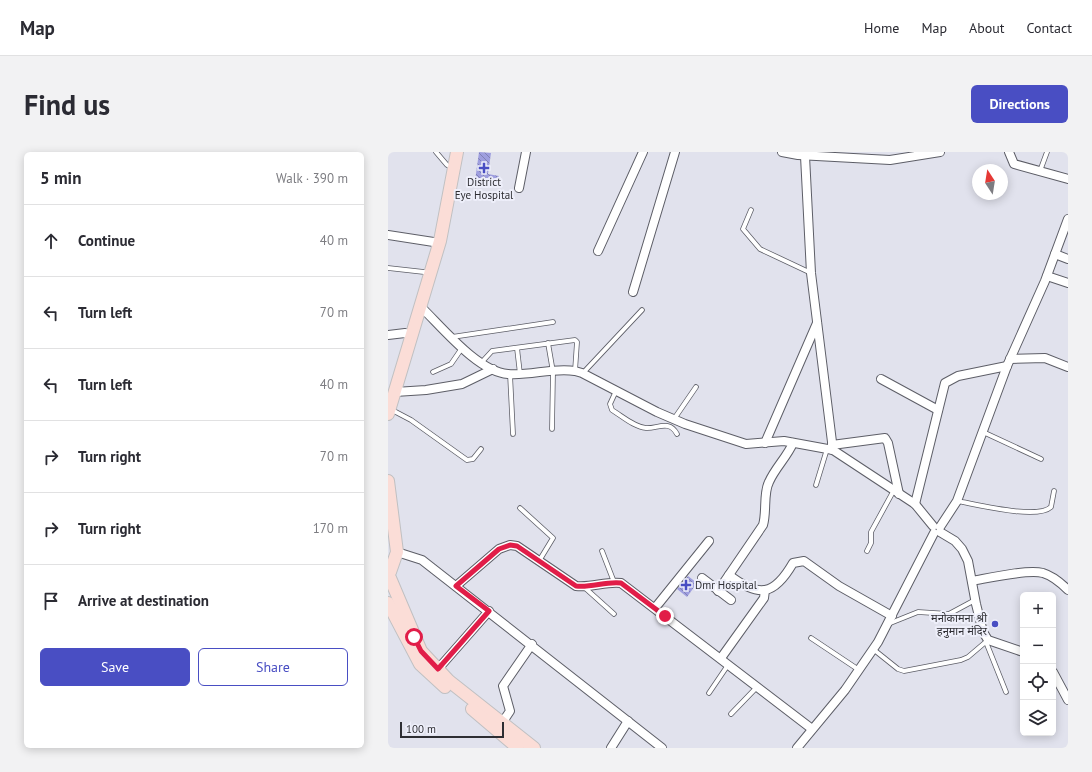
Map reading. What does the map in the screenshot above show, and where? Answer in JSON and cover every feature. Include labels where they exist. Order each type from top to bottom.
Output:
[{"type":"main road","points":[[389,411],[391,392],[405,333],[424,272],[436,242],[450,152]]},
{"type":"main road","points":[[391,392],[420,306],[458,152]]},
{"type":"main road","points":[[388,481],[397,552],[389,574],[421,651],[449,681],[534,748]]},
{"type":"main road","points":[[388,603],[420,664],[518,748]]},
{"type":"street","points":[[519,188],[526,152]]},
{"type":"street","points":[[598,251],[643,152]]},
{"type":"street","points":[[633,292],[675,152]]},
{"type":"street","points":[[782,152],[805,156],[890,160],[914,154],[940,152]]},
{"type":"street","points":[[1008,152],[1014,164],[1068,179]]},
{"type":"street","points":[[805,156],[810,273],[831,448],[914,504],[937,529],[950,537],[962,549],[968,561],[975,600],[983,632],[987,641],[1020,651]]},
{"type":"street","points":[[797,748],[845,690],[873,649],[892,616],[937,529],[957,501],[1008,362],[1047,276],[1055,254],[1065,237],[1068,219]]},
{"type":"street","points":[[388,235],[436,242]]},
{"type":"street","points":[[1055,254],[1068,259]]},
{"type":"street","points":[[1047,276],[1068,283]]},
{"type":"street","points":[[420,306],[462,348],[481,363],[493,370],[510,374],[579,372],[674,420],[746,444],[784,441],[831,448],[885,438],[888,443],[897,492]]},
{"type":"street","points":[[765,443],[817,323]]},
{"type":"street","points":[[388,336],[405,333]]},
{"type":"street","points":[[914,504],[942,389],[945,383],[952,378],[1008,362],[1045,358],[1068,367]]},
{"type":"street","points":[[391,392],[444,388],[462,384],[493,370]]},
{"type":"street","points":[[881,380],[938,410]]},
{"type":"street","points":[[718,591],[763,525],[766,514],[769,482],[788,455],[793,443]]},
{"type":"street","points":[[655,608],[709,541]]},
{"type":"street","points":[[456,586],[504,546],[517,546],[570,583],[584,587],[614,582],[626,586],[812,729]]},
{"type":"street","points":[[397,552],[422,560],[532,644],[662,748]]},
{"type":"street","points":[[729,575],[750,589],[766,590],[783,580],[793,563],[804,560],[840,586],[892,616]]},
{"type":"street","points":[[972,581],[1030,572],[1041,572],[1058,580],[1068,590]]},
{"type":"street","points":[[702,578],[731,600]]},
{"type":"street","points":[[720,658],[764,598],[766,590]]},
{"type":"street","points":[[438,669],[489,611]]},
{"type":"street","points":[[502,723],[510,711],[504,691],[505,682],[532,644]]},
{"type":"street","points":[[1056,676],[1065,687],[1068,700]]},
{"type":"street","points":[[611,748],[628,722]]},
{"type":"lane","points":[[436,152],[447,165]]},
{"type":"lane","points":[[1040,171],[1047,152]]},
{"type":"lane","points":[[751,210],[743,229],[757,247],[810,273]]},
{"type":"lane","points":[[388,268],[424,272]]},
{"type":"lane","points":[[579,372],[642,310]]},
{"type":"lane","points":[[452,337],[553,322]]},
{"type":"lane","points":[[481,363],[492,351],[548,343],[576,341],[579,372]]},
{"type":"lane","points":[[548,343],[553,372],[552,429]]},
{"type":"lane","points":[[433,372],[451,364],[462,348]]},
{"type":"lane","points":[[517,348],[520,374]]},
{"type":"lane","points":[[510,374],[513,434]]},
{"type":"lane","points":[[674,420],[696,387]]},
{"type":"lane","points":[[616,391],[610,404],[612,410],[646,428],[662,424],[675,430],[677,434]]},
{"type":"lane","points":[[389,411],[411,420],[467,460],[473,459],[481,449]]},
{"type":"lane","points":[[982,432],[1041,459]]},
{"type":"lane","points":[[816,485],[831,448]]},
{"type":"lane","points":[[867,550],[871,543],[871,532],[897,492]]},
{"type":"lane","points":[[957,501],[1022,512],[1044,511],[1051,507],[1054,492]]},
{"type":"lane","points":[[520,508],[553,538],[539,561]]},
{"type":"lane","points":[[602,551],[614,582]]},
{"type":"lane","points":[[584,587],[614,614]]},
{"type":"lane","points":[[887,624],[918,612],[949,614],[975,600]]},
{"type":"lane","points":[[811,638],[859,670]]},
{"type":"lane","points":[[873,649],[898,669],[911,671],[961,660],[968,657],[987,641],[1006,692]]},
{"type":"lane","points":[[709,693],[729,665]]},
{"type":"lane","points":[[731,714],[758,687]]},
{"type":"building","points":[[479,152],[491,153],[488,174],[499,176],[498,185],[475,181]]},
{"type":"building","points":[[688,576],[697,583],[687,597],[677,589]]},
{"type":"place","name":"District Eye Hospital","points":[[484,168]]},
{"type":"place","name":"Dmr Hospital","points":[[686,585]]},
{"type":"place","name":"मनोकामना श्री हनुमान मंदिर","points":[[995,624]]},
{"type":"route","points":[[414,637],[421,651],[438,669],[489,611],[456,586],[499,549],[510,545],[517,546],[576,586],[584,587],[614,582],[621,583],[665,616]]}]
